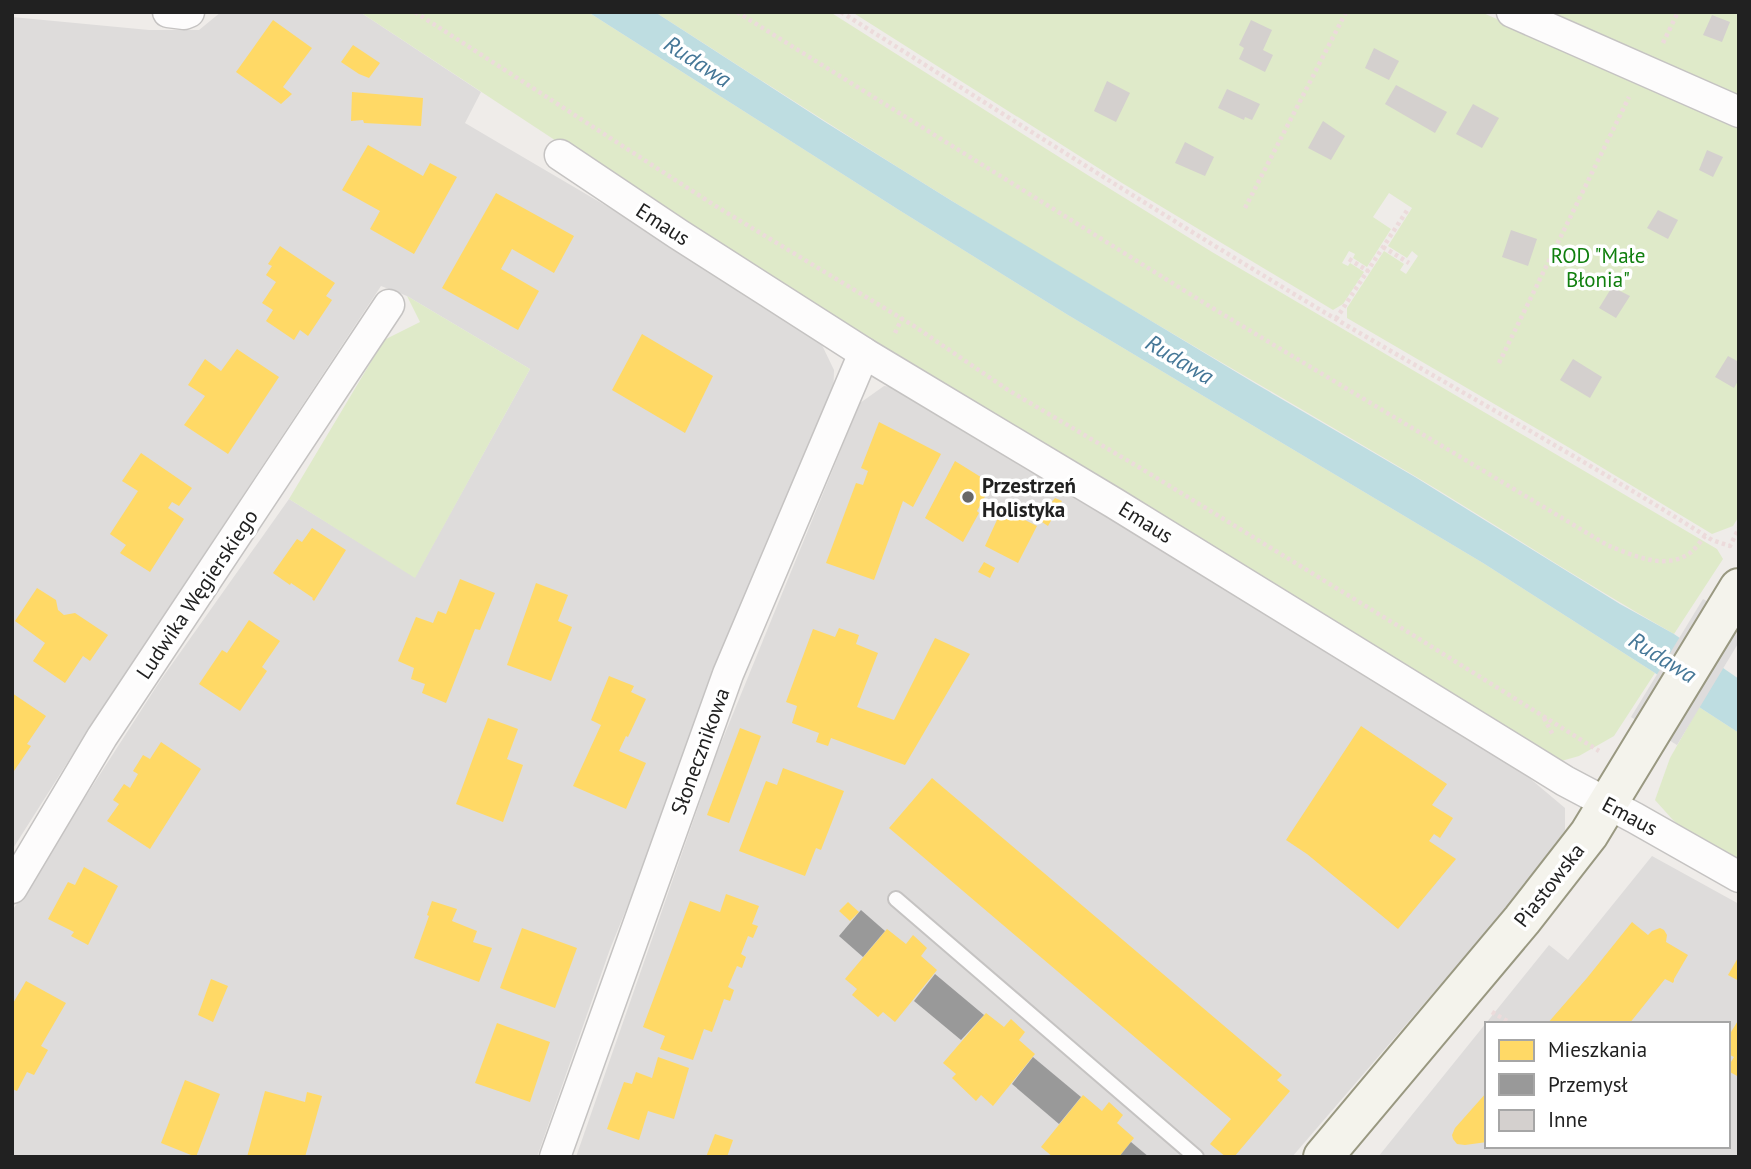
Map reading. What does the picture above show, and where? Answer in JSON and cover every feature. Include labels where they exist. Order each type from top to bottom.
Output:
[{"type":"street","points":[[167,12],[189,12]]},
{"type":"street","points":[[1512,12],[1739,112]]},
{"type":"street","name":"Emaus","points":[[560,155],[864,353],[1114,503],[1565,781],[1739,877]]},
{"type":"street","name":"Ludwika Węgierskiego","points":[[12,888],[102,737],[389,305]]},
{"type":"street","name":"Słonecznikowa","points":[[555,1157],[728,674],[864,353]]},
{"type":"street","name":"Piastowska","points":[[1323,1157],[1522,920],[1589,834],[1732,599]]},
{"type":"lane","points":[[896,899],[1196,1157]]},
{"type":"path","points":[[415,12],[714,205],[914,326],[1008,390],[1304,568],[1605,755]]},
{"type":"path","points":[[737,12],[1213,309],[1607,545],[1636,557],[1658,561],[1685,556],[1705,536]]},
{"type":"path","points":[[841,12],[1133,196],[1705,536],[1730,546],[1739,528]]},
{"type":"path","points":[[1245,208],[1346,12]]},
{"type":"path","points":[[1662,46],[1678,12]]},
{"type":"path","points":[[1499,363],[1632,93]]},
{"type":"path","points":[[1336,319],[1408,209]]},
{"type":"path","points":[[1383,247],[1409,263]]},
{"type":"path","points":[[1349,259],[1368,271]]},
{"type":"path","points":[[1485,1009],[1508,1022]]},
{"type":"shaded area","points":[[221,12],[360,12],[481,92],[465,123],[620,214],[820,341],[834,370],[833,400],[610,949],[537,1157],[12,1157],[12,911],[160,681],[289,499],[415,577],[530,369],[407,296],[381,286],[88,730],[12,850],[12,17],[149,30],[199,30]]},
{"type":"shaded area","points":[[884,386],[904,388],[1502,755],[1565,808],[1565,830],[1539,870],[1292,1157],[576,1157],[717,753],[860,403]]},
{"type":"shaded area","points":[[1652,856],[1739,904],[1739,1157],[1378,1157],[1485,1024],[1485,1148],[1730,1148],[1730,1022],[1487,1022],[1549,945],[1568,960]]},
{"type":"green space","points":[[360,12],[588,12],[1068,315],[1483,563],[1655,673],[1614,736],[1579,756],[1558,762],[655,206]]},
{"type":"green space","points":[[655,12],[830,12],[1212,252],[1717,549],[1723,559],[1674,634],[1413,475],[1007,234]]},
{"type":"green space","name":"ROD \"Małe Błonia\"","points":[[852,12],[1481,12],[1739,126],[1739,516],[1733,526],[1712,534],[1347,318],[1347,308],[1384,251],[1404,264],[1400,270],[1406,274],[1418,256],[1412,251],[1407,258],[1388,246],[1412,208],[1389,193],[1373,217],[1391,229],[1367,267],[1353,258],[1355,254],[1349,251],[1342,263],[1348,266],[1350,263],[1364,272],[1343,304],[1333,310],[1122,183]]},
{"type":"green space","points":[[1538,12],[1739,12],[1739,101]]},
{"type":"green space","points":[[407,296],[530,369],[415,578],[289,499],[384,340],[420,322]]},
{"type":"green space","points":[[1699,707],[1739,733],[1739,866],[1699,843],[1655,800],[1670,758]]},
{"type":"water","name":"Rudawa","points":[[588,12],[655,12],[952,201],[1674,634],[1739,679],[1739,733],[1655,673],[1483,563],[1068,315]]},
{"type":"pier","points":[[1703,599],[1739,618],[1739,642],[1677,745],[1631,717]]},
{"type":"building: Mieszkania","points":[[273,20],[312,48],[283,87],[292,94],[281,104],[236,72]]},
{"type":"building: Mieszkania","points":[[353,45],[380,63],[369,78],[341,62]]},
{"type":"building: Mieszkania","points":[[352,92],[423,98],[421,126],[351,121]]},
{"type":"building: Mieszkania","points":[[368,145],[423,176],[430,163],[457,177],[414,254],[370,229],[380,211],[342,190]]},
{"type":"building: Mieszkania","points":[[496,193],[574,236],[554,273],[512,249],[501,269],[539,291],[518,330],[442,288]]},
{"type":"building: Mieszkania","points":[[280,246],[335,283],[326,296],[332,300],[308,336],[300,330],[294,340],[266,321],[273,310],[262,303],[276,282],[266,275],[272,266],[268,264]]},
{"type":"building: Mieszkania","points":[[642,334],[713,376],[685,433],[612,390]]},
{"type":"building: Mieszkania","points":[[237,349],[279,377],[228,454],[184,425],[205,396],[188,385],[205,359],[221,371]]},
{"type":"building: Mieszkania","points":[[879,422],[941,454],[913,507],[903,501],[874,580],[826,563],[856,483],[863,485],[868,471],[861,468]]},
{"type":"building: Mieszkania","points":[[141,453],[192,488],[179,506],[172,502],[168,508],[184,519],[150,572],[120,553],[126,545],[110,534],[138,491],[122,481]]},
{"type":"building: Mieszkania","points":[[955,461],[992,484],[963,542],[925,518]]},
{"type":"building: Mieszkania","points":[[1055,498],[1062,501],[1048,526],[1039,520],[1050,501]]},
{"type":"building: Mieszkania","points":[[1008,506],[1017,510],[1015,515],[1037,526],[1018,563],[985,546],[1002,509],[1005,510]]},
{"type":"building: Mieszkania","points":[[312,528],[346,550],[314,601],[273,573],[297,539],[302,542]]},
{"type":"building: Mieszkania","points":[[984,562],[995,568],[990,578],[978,572]]},
{"type":"building: Mieszkania","points":[[460,579],[495,593],[480,630],[475,629],[446,703],[422,693],[425,684],[411,679],[414,668],[398,661],[416,617],[433,623],[438,611],[446,614]]},
{"type":"building: Mieszkania","points":[[536,583],[568,595],[558,621],[572,627],[551,681],[507,665]]},
{"type":"building: Mieszkania","points":[[37,588],[56,600],[58,610],[64,615],[75,613],[108,635],[90,661],[83,656],[65,683],[33,661],[45,643],[15,621]]},
{"type":"building: Mieszkania","points":[[249,620],[280,641],[262,667],[267,671],[240,711],[199,684],[222,650],[227,653]]},
{"type":"building: Mieszkania","points":[[839,628],[859,635],[856,644],[878,653],[857,707],[894,720],[935,638],[970,654],[905,765],[831,738],[828,746],[816,742],[819,733],[792,723],[797,706],[786,702],[813,629],[835,637]]},
{"type":"building: Mieszkania","points":[[609,676],[634,686],[631,692],[646,699],[619,751],[646,763],[626,809],[573,786],[601,725],[591,720]]},
{"type":"building: Mieszkania","points":[[12,693],[46,716],[27,744],[31,746],[14,771],[12,769]]},
{"type":"building: Mieszkania","points":[[488,718],[518,729],[507,759],[523,765],[503,822],[456,804]]},
{"type":"building: Mieszkania","points":[[1361,726],[1447,784],[1432,805],[1453,818],[1440,838],[1434,834],[1429,841],[1456,859],[1398,929],[1307,854],[1286,840]]},
{"type":"building: Mieszkania","points":[[740,728],[761,736],[729,823],[707,815]]},
{"type":"building: Mieszkania","points":[[161,742],[201,769],[150,849],[107,821],[119,804],[113,800],[124,784],[130,788],[138,774],[133,771],[143,755],[150,759]]},
{"type":"building: Mieszkania","points":[[783,768],[844,791],[821,850],[816,848],[805,876],[739,851],[766,781],[777,785]]},
{"type":"building: Mieszkania","points":[[932,778],[1282,1075],[1277,1080],[1290,1091],[1234,1157],[1226,1157],[1210,1144],[1231,1119],[889,828]]},
{"type":"building: Mieszkania","points":[[84,867],[118,886],[88,945],[71,936],[74,932],[48,919],[68,882],[75,885]]},
{"type":"building: Mieszkania","points":[[726,894],[759,906],[752,924],[758,926],[753,938],[748,936],[741,954],[746,957],[742,968],[737,966],[728,987],[734,990],[730,1001],[724,999],[712,1032],[704,1029],[693,1060],[660,1049],[665,1036],[643,1027],[690,901],[720,912]]},
{"type":"building: Mieszkania","points":[[432,901],[457,909],[452,921],[477,931],[473,942],[492,948],[479,982],[414,958]]},
{"type":"building: Mieszkania","points":[[848,902],[859,912],[850,921],[839,911]]},
{"type":"building: Mieszkania","points":[[1632,922],[1648,935],[1660,928],[1664,930],[1667,935],[1666,942],[1688,955],[1673,983],[1665,979],[1631,1022],[1549,1022]]},
{"type":"building: Mieszkania","points":[[522,928],[577,948],[555,1008],[500,988]]},
{"type":"building: Mieszkania","points":[[887,929],[906,944],[913,935],[927,948],[921,956],[937,970],[895,1022],[883,1012],[878,1017],[852,995],[857,989],[845,979]]},
{"type":"building: Mieszkania","points":[[1739,956],[1739,981],[1728,975]]},
{"type":"building: Mieszkania","points":[[211,979],[228,986],[213,1022],[198,1015]]},
{"type":"building: Mieszkania","points":[[26,981],[66,1003],[41,1046],[48,1050],[34,1075],[27,1072],[17,1091],[12,1089],[12,1005]]},
{"type":"building: Mieszkania","points":[[986,1013],[1004,1027],[1011,1019],[1025,1032],[1019,1040],[1035,1054],[993,1106],[981,1095],[976,1101],[952,1078],[956,1074],[943,1063]]},
{"type":"building: Mieszkania","points":[[1739,1019],[1739,1077],[1730,1072],[1730,1064],[1734,1057],[1730,1055],[1730,1034]]},
{"type":"building: Mieszkania","points":[[497,1023],[550,1042],[530,1102],[475,1083]]},
{"type":"building: Mieszkania","points":[[658,1057],[689,1068],[674,1119],[648,1111],[639,1140],[607,1129],[624,1082],[632,1084],[636,1072],[652,1078]]},
{"type":"building: Mieszkania","points":[[185,1080],[220,1094],[196,1157],[161,1143]]},
{"type":"building: Mieszkania","points":[[265,1091],[305,1102],[307,1092],[322,1096],[305,1157],[247,1157]]},
{"type":"building: Mieszkania","points":[[1485,1094],[1485,1142],[1457,1144],[1452,1135]]},
{"type":"building: Mieszkania","points":[[1083,1095],[1102,1111],[1109,1102],[1123,1115],[1117,1123],[1134,1138],[1119,1157],[1053,1157],[1041,1147]]},
{"type":"building: Mieszkania","points":[[715,1134],[733,1140],[727,1157],[706,1157]]},
{"type":"building: Przemysł","points":[[861,910],[885,931],[863,957],[839,936]]},
{"type":"building: Przemysł","points":[[935,974],[984,1015],[961,1040],[914,1001]]},
{"type":"building: Przemysł","points":[[1033,1057],[1081,1097],[1059,1124],[1012,1084]]},
{"type":"building: Przemysł","points":[[1131,1142],[1149,1157],[1119,1157]]},
{"type":"building: Inne","points":[[1712,15],[1730,22],[1722,42],[1703,35]]},
{"type":"building: Inne","points":[[1251,20],[1272,30],[1263,50],[1273,55],[1265,72],[1239,59],[1244,48],[1239,45]]},
{"type":"building: Inne","points":[[1374,48],[1399,61],[1389,80],[1365,68]]},
{"type":"building: Inne","points":[[1107,81],[1130,93],[1116,122],[1094,111]]},
{"type":"building: Inne","points":[[1396,85],[1447,112],[1435,133],[1385,104]]},
{"type":"building: Inne","points":[[1227,89],[1260,104],[1252,120],[1245,117],[1244,120],[1218,108]]},
{"type":"building: Inne","points":[[1473,104],[1499,118],[1482,148],[1456,134]]},
{"type":"building: Inne","points":[[1323,121],[1345,136],[1331,160],[1308,148]]},
{"type":"building: Inne","points":[[1185,142],[1214,157],[1205,176],[1175,163]]},
{"type":"building: Inne","points":[[1707,150],[1723,157],[1713,177],[1699,170]]},
{"type":"building: Inne","points":[[1658,210],[1678,220],[1668,239],[1647,228]]},
{"type":"building: Inne","points":[[1511,230],[1537,239],[1528,266],[1502,257]]},
{"type":"building: Inne","points":[[1612,287],[1630,296],[1616,318],[1599,308]]},
{"type":"building: Inne","points":[[1728,356],[1739,362],[1739,379],[1734,388],[1715,377]]},
{"type":"building: Inne","points":[[1573,359],[1602,377],[1590,398],[1560,380]]},
{"type":"place","name":"Przestrzeń Holistyka","points":[[968,497]]}]
